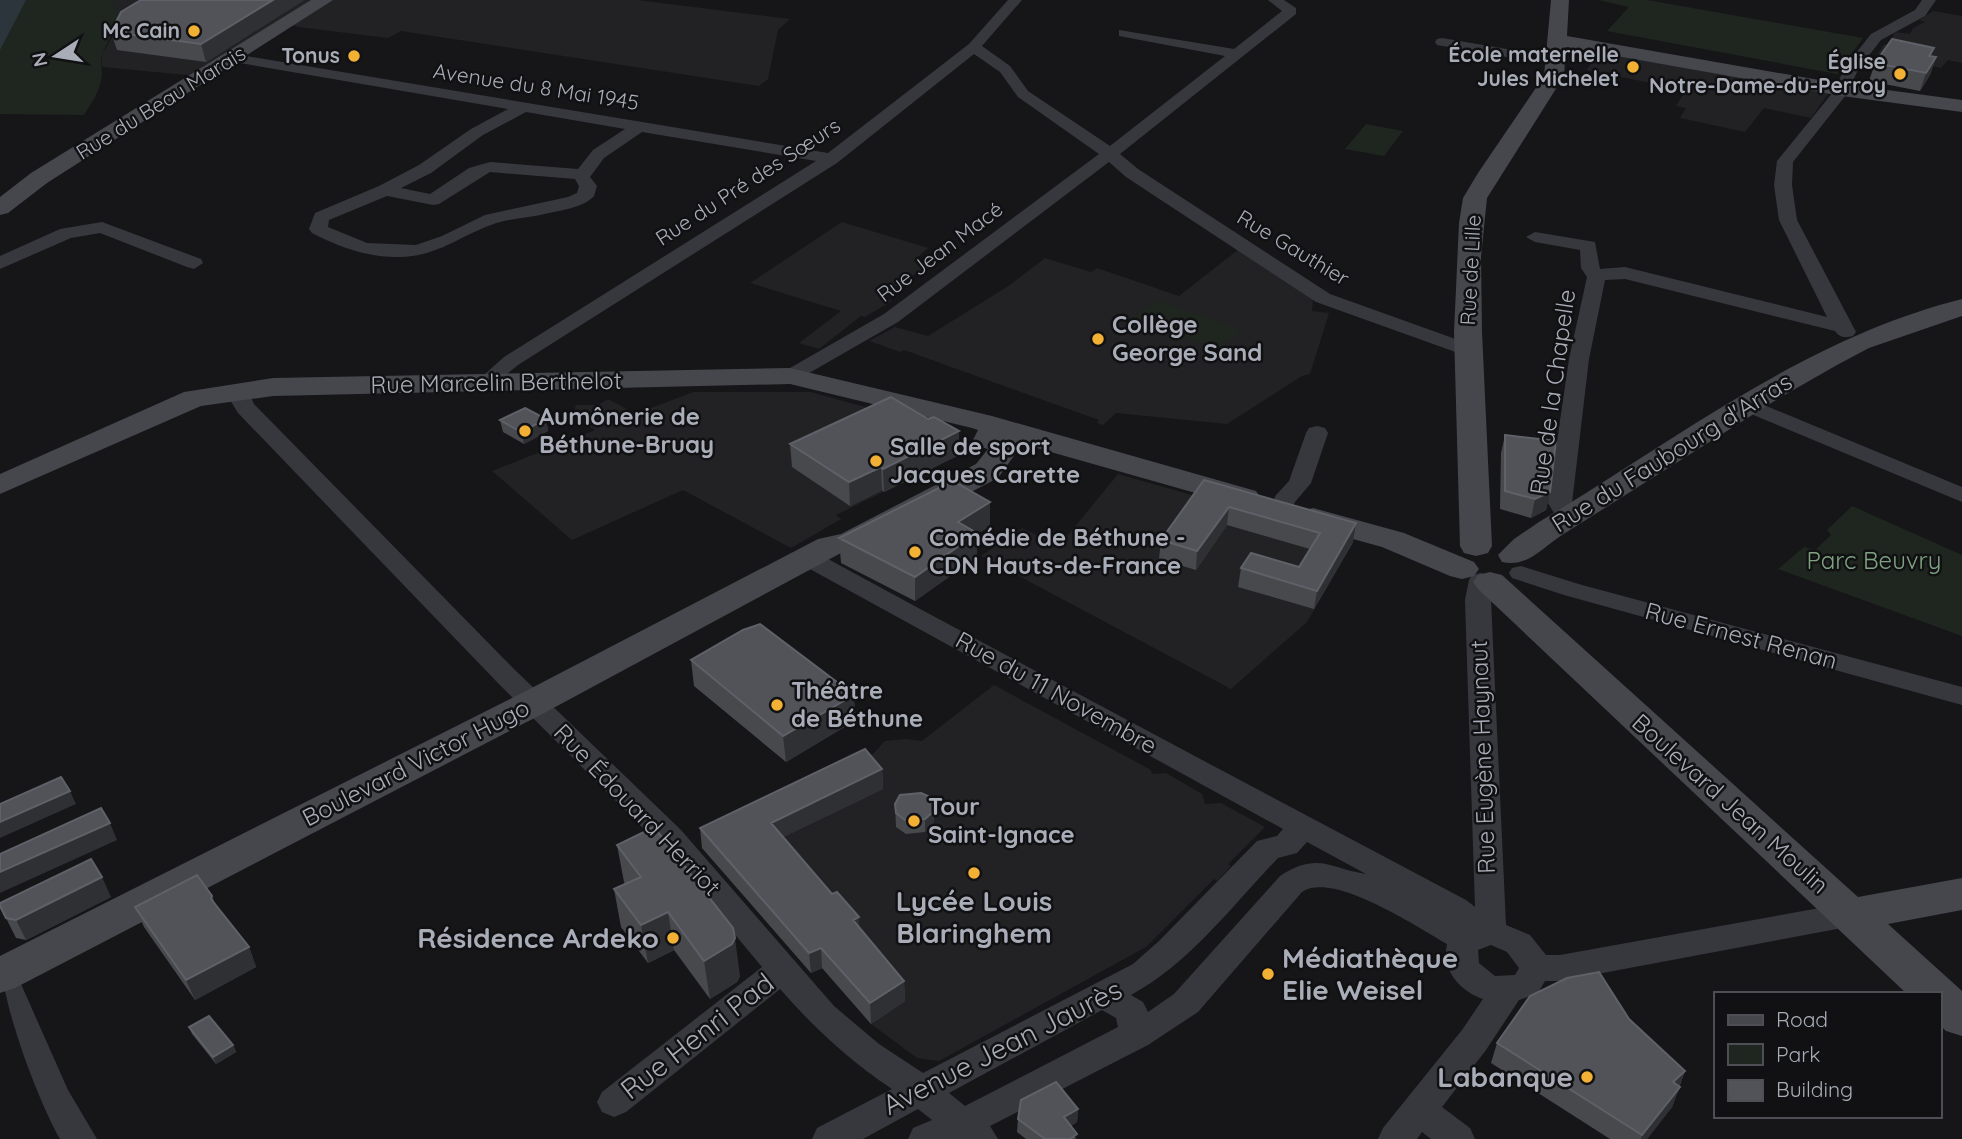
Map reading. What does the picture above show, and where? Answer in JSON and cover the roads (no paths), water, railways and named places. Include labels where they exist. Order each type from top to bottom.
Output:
[{"type":"main road","name":"Rue du Beau Marais","points":[[0,208],[39,178],[324,0]]},
{"type":"main road","name":"Rue de Lille","points":[[1494,557],[1468,350],[1468,257],[1475,198],[1554,76],[1560,0]]},
{"type":"main road","points":[[1558,40],[1842,90],[1962,106]]},
{"type":"main road","name":"Rue du Faubourg d'Arras","points":[[1494,557],[1569,520],[1848,339],[1962,307]]},
{"type":"main road","name":"Rue Marcelin Berthelot","points":[[0,485],[194,398],[272,387],[790,376],[824,382],[937,414],[1000,439]]},
{"type":"main road","points":[[1000,439],[1051,445],[1418,550],[1494,557]]},
{"type":"main road","name":"Boulevard Victor Hugo","points":[[1,974],[533,703],[819,552],[852,541],[987,471],[1000,439]]},
{"type":"main road","name":"Boulevard Jean Moulin","points":[[1494,557],[1524,614],[1934,992]]},
{"type":"main road","points":[[1853,915],[1962,894]]},
{"type":"main road","name":"Boulevard Jean Moulin","points":[[1941,999],[1962,1018]]},
{"type":"street","name":"Rue du Pré des Sœurs","points":[[498,382],[495,374],[511,361],[831,159],[974,47],[1015,0]]},
{"type":"street","name":"Rue Jean Macé","points":[[790,376],[891,318],[1093,164],[1110,154],[1291,11],[1275,0]]},
{"type":"street","points":[[1848,339],[1788,220],[1783,185],[1785,160],[1842,90],[1852,67],[1876,37],[1920,13],[1929,0]]},
{"type":"street","points":[[1124,33],[1236,54]]},
{"type":"street","points":[[1442,42],[1507,53]]},
{"type":"street","name":"Rue Gauthier","points":[[974,47],[1004,69],[1023,94],[1040,108],[1089,137],[1132,173],[1323,298],[1468,350]]},
{"type":"street","name":"Avenue du 8 Mai 1945","points":[[234,58],[831,159]]},
{"type":"street","points":[[526,106],[462,143],[425,169],[385,190],[321,217],[318,229],[340,242],[371,248],[400,251],[427,249],[450,240],[467,227],[489,219],[570,204],[586,196],[588,186],[582,177],[595,156],[640,126]]},
{"type":"street","points":[[462,143],[490,155],[506,167],[564,176],[584,173]]},
{"type":"street","points":[[385,190],[433,200],[490,155]]},
{"type":"street","points":[[0,263],[66,233],[102,227],[194,263]]},
{"type":"street","points":[[1535,237],[1589,247],[1590,268],[1596,277]]},
{"type":"street","name":"Rue de la Chapelle","points":[[1569,520],[1560,503],[1579,359],[1596,277],[1607,273],[1625,273],[1730,298],[1848,339]]},
{"type":"street","name":"Rue Édouard Herriot","points":[[239,390],[238,395],[246,408],[533,703],[671,838],[822,1015],[867,1054],[920,1090],[971,1131]]},
{"type":"street","points":[[1747,404],[1962,495]]},
{"type":"street","points":[[1281,509],[1284,500],[1300,483],[1317,433]]},
{"type":"street","name":"Rue du 11 Novembre","points":[[819,552],[1045,689],[1295,835],[1455,908],[1475,940]]},
{"type":"street","name":"Rue Ernest Renan","points":[[1494,557],[1586,593],[1962,696]]},
{"type":"street","name":"Rue Eugène Haynaut","points":[[1475,940],[1478,600],[1494,557]]},
{"type":"street","name":"Avenue Jean Jaurès","points":[[830,1139],[1105,996],[1152,967],[1268,849],[1295,835]]},
{"type":"street","name":"Avenue Jean Jaurès","points":[[926,1139],[971,1131],[1186,1003],[1291,884],[1314,874],[1329,874],[1346,883],[1357,895],[1475,940]]},
{"type":"street","points":[[1535,968],[1560,968],[1853,915]]},
{"type":"street","points":[[1512,939],[1528,952],[1535,968],[1527,984],[1507,991],[1493,990],[1469,976],[1461,967],[1475,940],[1512,939]]},
{"type":"street","name":"Rue Henri Pad","points":[[614,1102],[752,995],[781,969]]},
{"type":"street","points":[[1,974],[54,1097],[79,1139]]},
{"type":"street","points":[[1396,1139],[1507,991]]},
{"type":"street","points":[[1105,996],[1131,1012],[1136,1035]]},
{"type":"street","points":[[1420,1110],[1457,1139]]},
{"type":"place","name":"Mc Cain","points":[[194,31]]},
{"type":"place","name":"Tonus","points":[[354,56]]},
{"type":"place","name":"École maternelle Jules Michelet","points":[[1633,67]]},
{"type":"place","name":"Église Notre-Dame-du-Perroy","points":[[1900,74]]},
{"type":"place","name":"Collège George Sand","points":[[1098,339]]},
{"type":"place","name":"Aumônerie de Béthune-Bruay","points":[[525,431]]},
{"type":"place","name":"Salle de sport Jacques Carette","points":[[876,461]]},
{"type":"place","name":"Comédie de Béthune - CDN Hauts-de-France","points":[[915,552]]},
{"type":"place","name":"Théâtre de Béthune","points":[[777,705]]},
{"type":"place","name":"Tour Saint-Ignace","points":[[914,821]]},
{"type":"place","name":"Lycée Louis Blaringhem","points":[[974,873]]},
{"type":"place","name":"Résidence Ardeko","points":[[673,938]]},
{"type":"place","name":"Médiathèque Elie Weisel","points":[[1268,974]]},
{"type":"place","name":"Labanque","points":[[1587,1077]]},
{"type":"park label","name":"Parc Beuvry","points":[[1874,561]]}]
